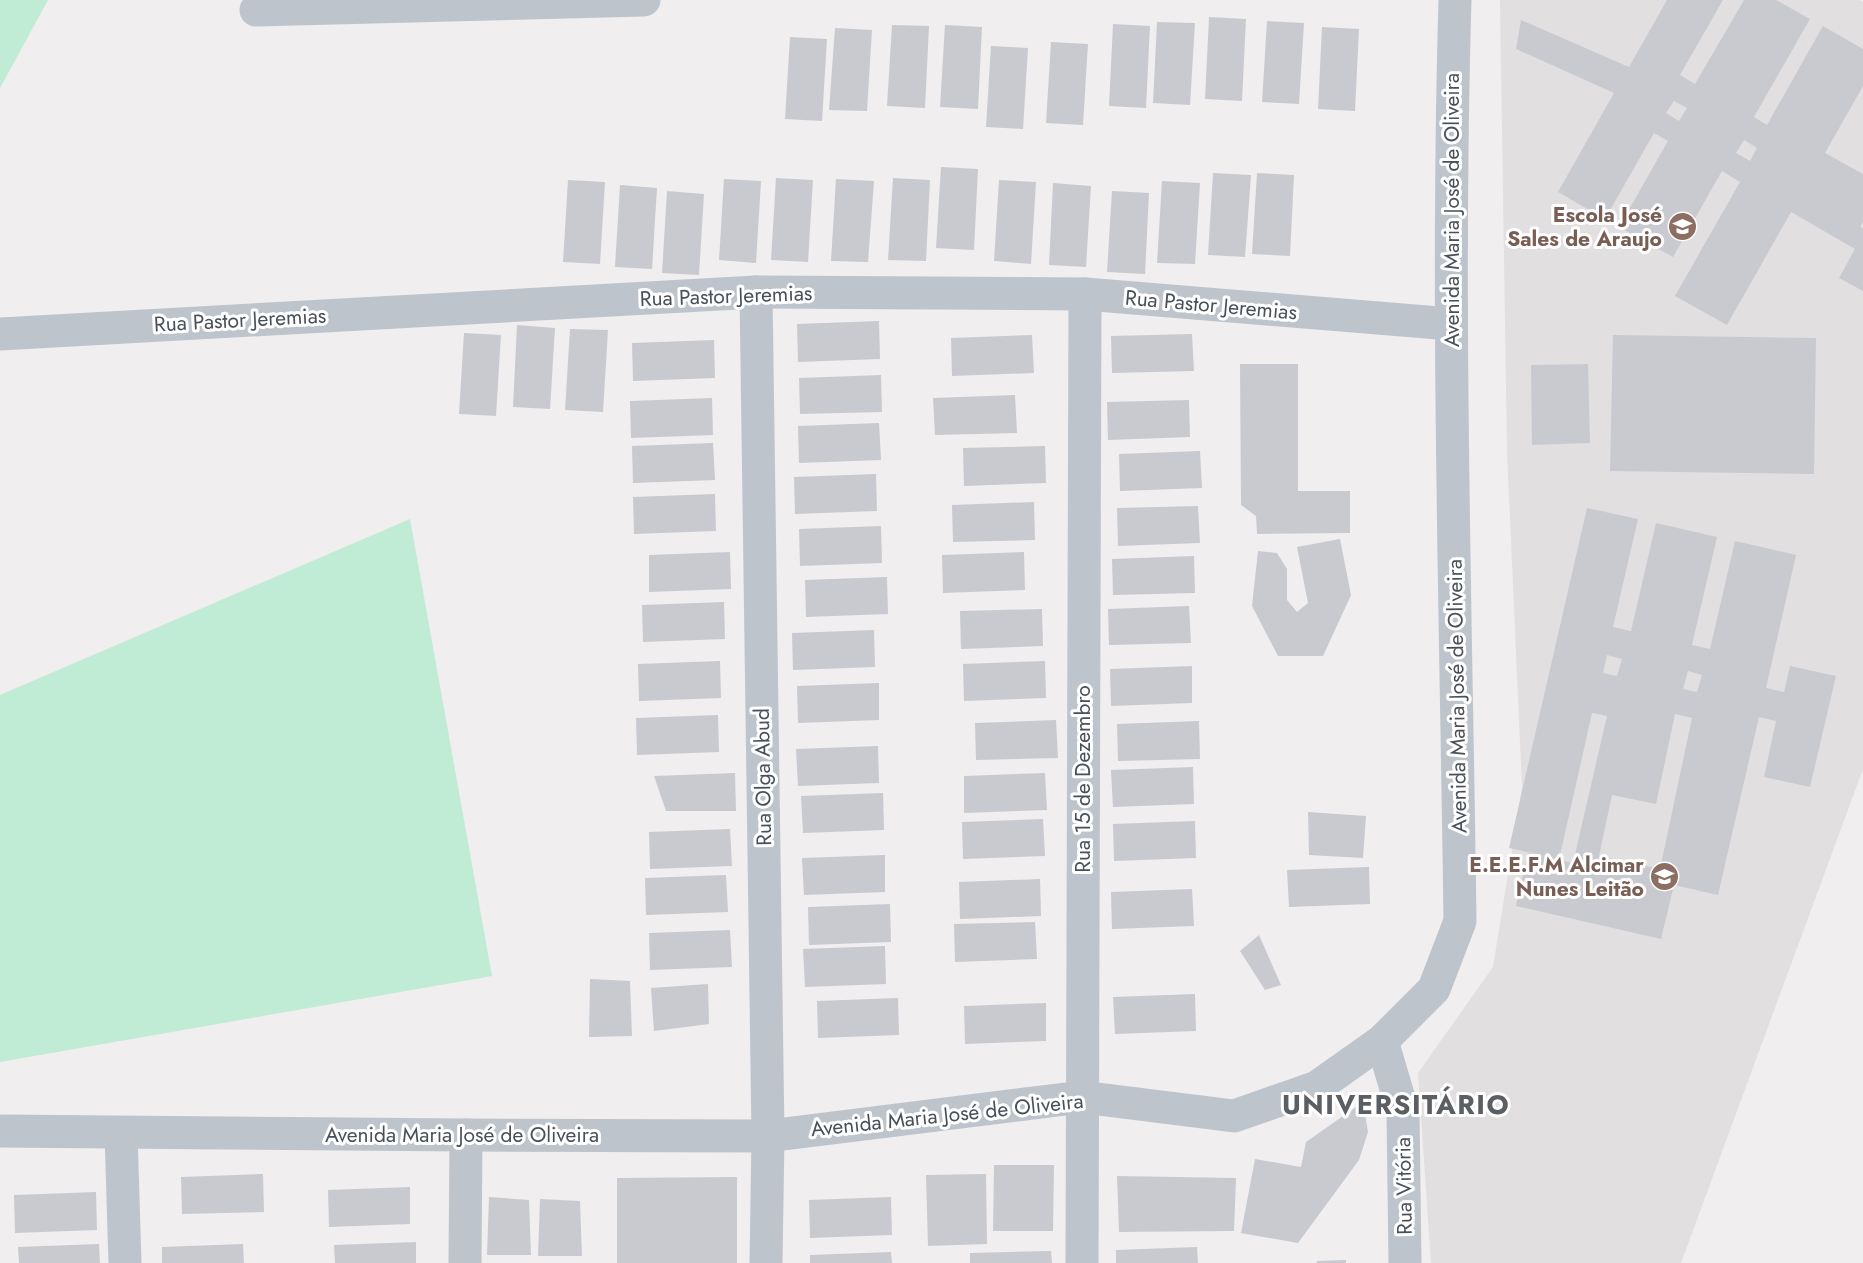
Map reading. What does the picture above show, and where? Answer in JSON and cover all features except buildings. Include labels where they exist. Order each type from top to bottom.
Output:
[{"type":"street","points":[[256,10],[644,0]]},
{"type":"street","name":"Avenida Maria José de Oliveira","points":[[0,1131],[466,1136],[768,1136],[1082,1097],[1234,1116],[1317,1087],[1382,1041],[1434,989],[1460,921],[1451,324],[1455,0]]},
{"type":"street","name":"Rua Pastor Jeremias","points":[[0,334],[756,292],[1085,294],[1451,324]]},
{"type":"street","name":"Rua Olga Abud","points":[[756,292],[768,1136],[766,1263]]},
{"type":"street","name":"Rua 15 de Dezembro","points":[[1082,1263],[1085,294]]},
{"type":"street","name":"Rua Vitória","points":[[1382,1041],[1403,1112],[1405,1263]]},
{"type":"street","points":[[121,1132],[125,1263]]},
{"type":"street","points":[[465,1263],[466,1136]]},
{"type":"shaded area","points":[[1500,0],[1859,0],[1863,2],[1863,769],[1681,1263],[1431,1263],[1418,1073],[1493,967],[1522,787],[1507,451]]},
{"type":"green space","points":[[0,0],[48,0],[0,88]]},
{"type":"green space","points":[[410,519],[492,976],[0,1062],[0,695]]},
{"type":"place","name":"Escola José Sales de Araujo","points":[[1683,227]]},
{"type":"place","name":"E.E.E.F.M Alcimar Nunes Leitão","points":[[1665,877]]},
{"type":"district","name":"UNIVERSITÁRIO","points":[[1396,1104]]}]
